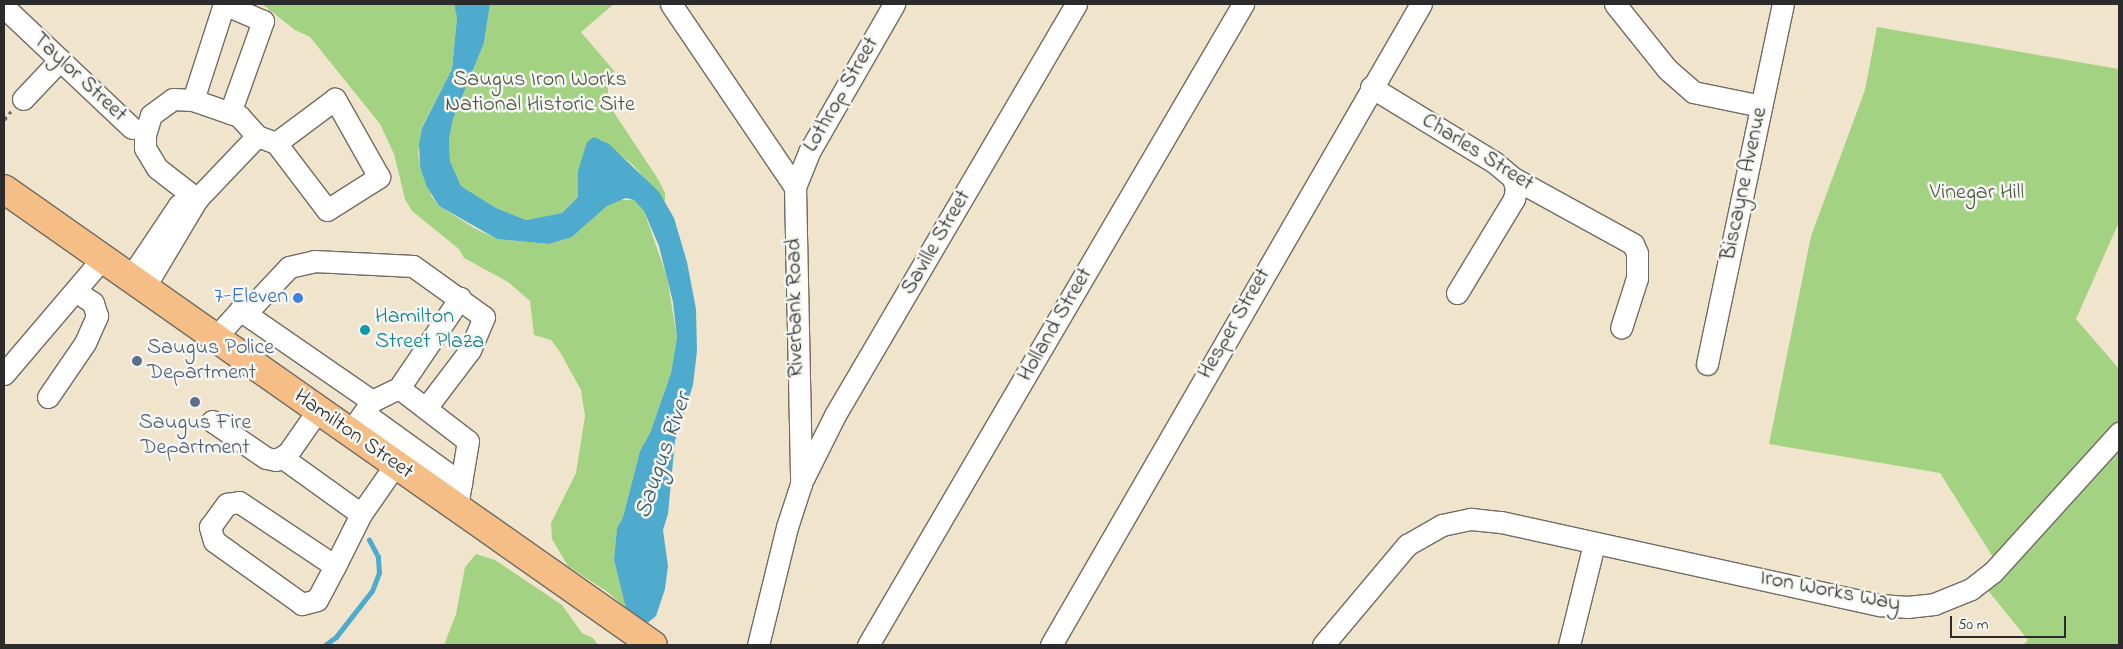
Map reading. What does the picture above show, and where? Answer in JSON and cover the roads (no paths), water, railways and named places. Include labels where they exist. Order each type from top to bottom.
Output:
[{"type":"main road","name":"Hamilton Street","points":[[4,189],[318,410],[362,416],[395,465],[459,495],[615,618],[649,642]]},
{"type":"street","points":[[193,100],[224,4],[262,21],[230,113]]},
{"type":"street","points":[[671,4],[795,187]]},
{"type":"street","name":"Lothrop Street","points":[[795,187],[809,152],[894,4]]},
{"type":"street","name":"Saville Street","points":[[801,484],[835,415],[1076,4]]},
{"type":"street","name":"Holland Street","points":[[868,645],[1243,4]]},
{"type":"street","name":"Hesper Street","points":[[1051,645],[1371,87],[1421,4]]},
{"type":"street","points":[[1615,4],[1667,69],[1693,92],[1761,106]]},
{"type":"street","name":"Biscayne Avenue","points":[[1707,364],[1782,4]]},
{"type":"street","name":"Taylor Street","points":[[4,7],[132,128]]},
{"type":"street","points":[[23,99],[60,60]]},
{"type":"street","name":"Charles Street","points":[[1371,87],[1494,162],[1513,178],[1633,244],[1638,253],[1637,278],[1621,328]]},
{"type":"street","points":[[137,283],[179,205],[197,199],[267,139],[335,99],[379,176],[327,210],[267,139],[239,116],[193,100],[173,99],[151,115],[145,135],[145,148],[156,168],[197,199]]},
{"type":"street","points":[[1457,293],[1514,199],[1516,189],[1513,178]]},
{"type":"street","name":"Riverbank Road","points":[[758,645],[787,527],[801,484],[795,187]]},
{"type":"street","points":[[4,374],[76,292],[102,259]]},
{"type":"street","points":[[246,313],[289,267],[314,261],[413,266],[481,313],[484,320],[470,350],[426,408]]},
{"type":"street","points":[[48,397],[85,343],[96,316],[95,306],[76,292]]},
{"type":"street","points":[[362,416],[399,388],[460,298]]},
{"type":"street","points":[[215,338],[240,310],[246,313],[362,416],[459,495],[468,441],[399,388]]},
{"type":"street","points":[[283,458],[318,410]]},
{"type":"street","points":[[212,420],[266,458],[283,458],[362,514]]},
{"type":"street","name":"Iron Works Way","points":[[1323,645],[1400,552],[1415,538],[1442,525],[1461,520],[1491,520],[1880,606],[1907,608],[1934,604],[1971,589],[1993,572],[2119,433]]},
{"type":"street","points":[[335,566],[239,502],[227,504],[210,528],[214,541],[302,604],[312,604],[318,600],[362,514],[395,465]]},
{"type":"street","points":[[1569,645],[1594,544]]},
{"type":"water","name":"Saugus River","points":[[454,4],[490,4],[484,43],[453,119],[449,139],[450,161],[461,186],[496,208],[526,220],[562,213],[578,197],[578,171],[587,142],[594,137],[609,144],[659,192],[674,218],[687,262],[696,309],[697,351],[693,385],[675,441],[668,514],[663,530],[668,566],[665,589],[656,616],[645,625],[628,616],[614,560],[617,528],[623,517],[640,451],[650,433],[671,373],[677,338],[673,302],[659,246],[644,211],[634,200],[626,198],[607,206],[572,237],[549,244],[497,239],[439,206],[427,187],[420,167],[419,144],[422,128],[452,69],[457,18]]},
{"type":"waterway","points":[[325,645],[336,637],[372,591],[379,573],[378,557],[369,540]]},
{"type":"place","name":"7-Eleven","points":[[298,298]]},
{"type":"place","name":"Hamilton Street Plaza","points":[[365,330]]},
{"type":"place","name":"Saugus Police Department","points":[[137,361]]},
{"type":"place","name":"Saugus Fire Department","points":[[195,402]]},
{"type":"park label","name":"Saugus Iron Works National Historic Site","points":[[540,92]]},
{"type":"park label","name":"Vinegar Hill","points":[[1977,194]]}]
